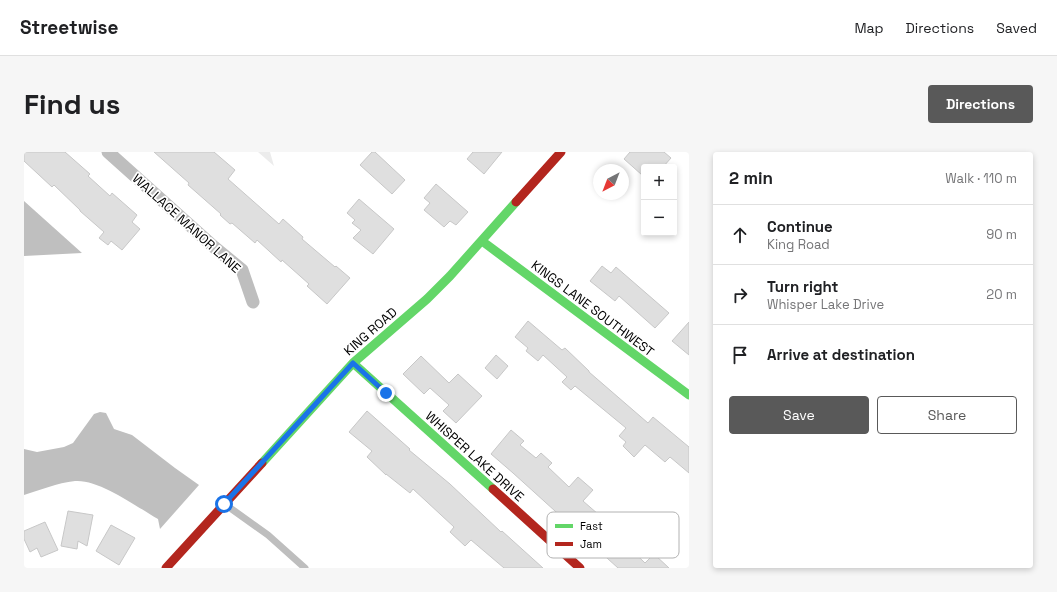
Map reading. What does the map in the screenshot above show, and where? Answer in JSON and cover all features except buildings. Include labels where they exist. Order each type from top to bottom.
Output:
[{"type":"street","name":"WALLACE MANOR LANE","points":[[108,152],[214,247],[242,270],[253,302]]},
{"type":"street","name":"KING ROAD","points":[[166,568],[353,363],[427,299],[482,241],[561,152]]},
{"type":"street","name":"KINGS LANE SOUTHWEST","points":[[482,241],[689,395]]},
{"type":"street","name":"WHISPER LAKE DRIVE","points":[[353,363],[547,538]]},
{"type":"street","name":"WHISPER LAKE DRIVE","points":[[569,558],[580,568]]},
{"type":"lane","points":[[224,504],[268,534],[305,568]]},
{"type":"shaded area","points":[[258,152],[270,152],[274,166]]},
{"type":"shaded area","points":[[24,201],[82,253],[24,256]]},
{"type":"shaded area","points":[[100,412],[106,413],[114,429],[132,435],[199,485],[160,529],[158,519],[118,495],[95,484],[75,481],[62,483],[24,495],[24,449],[37,452],[64,447],[73,443],[94,414]]},
{"type":"traffic: fast","points":[[262,463],[353,363],[427,299],[450,276],[516,202]]},
{"type":"traffic: fast","points":[[482,241],[689,395]]},
{"type":"traffic: fast","points":[[353,363],[493,489]]},
{"type":"traffic: jam","points":[[516,202],[561,152]]},
{"type":"traffic: jam","points":[[166,568],[262,463]]},
{"type":"traffic: jam","points":[[493,489],[547,538]]},
{"type":"traffic: jam","points":[[569,558],[580,568]]},
{"type":"route","points":[[224,504],[353,363],[386,393]]}]
